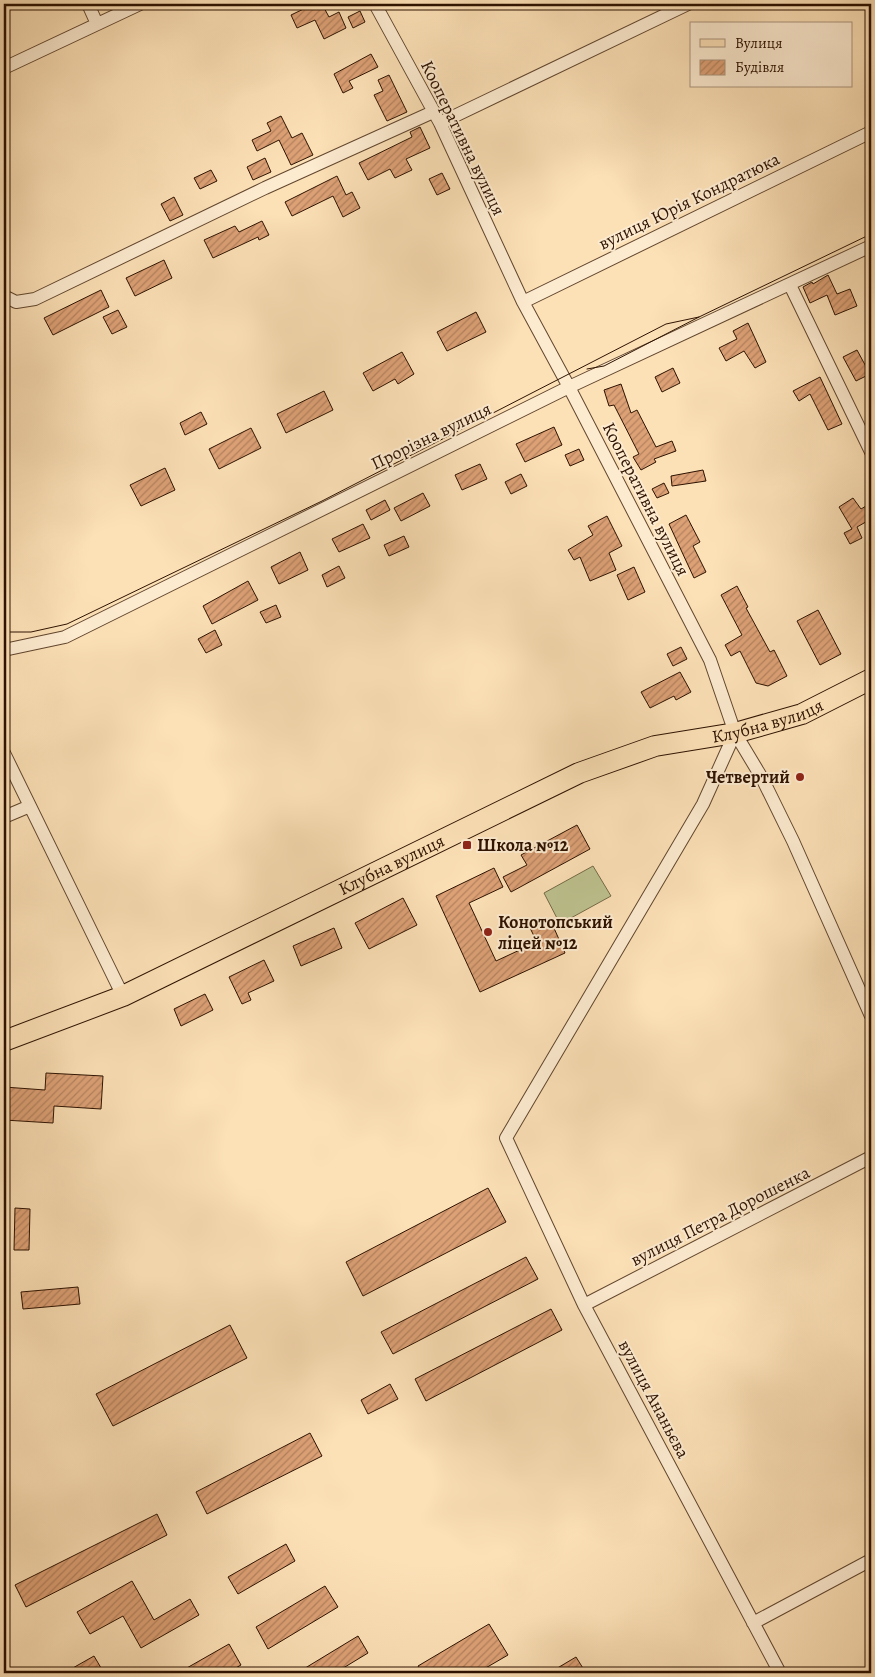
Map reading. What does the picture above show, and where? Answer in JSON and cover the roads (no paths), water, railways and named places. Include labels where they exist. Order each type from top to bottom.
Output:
[{"type":"main road","name":"Клубна вулиця","points":[[4,1041],[123,996],[579,773],[655,746],[735,733],[802,714],[871,680]]},
{"type":"street","points":[[88,4],[97,24]]},
{"type":"street","points":[[4,68],[140,4]]},
{"type":"street","name":"Кооперативна вулиця","points":[[375,4],[440,124],[523,302],[710,660],[735,733],[762,778],[789,834],[871,1016]]},
{"type":"street","points":[[440,124],[688,4]]},
{"type":"street","points":[[10,299],[35,299],[265,188],[433,112]]},
{"type":"street","name":"вулиця Юрія Кондратюка","points":[[523,302],[871,132]]},
{"type":"street","name":"Прорізна вулиця","points":[[4,650],[65,638],[569,387],[871,246]]},
{"type":"street","points":[[790,285],[871,452]]},
{"type":"street","name":"вулиця Ананьєва","points":[[735,733],[703,804],[506,1138],[584,1305],[780,1673]]},
{"type":"street","points":[[4,753],[123,996]]},
{"type":"street","points":[[4,817],[30,806]]},
{"type":"street","name":"вулиця Петра Дорошенка","points":[[584,1305],[871,1157]]},
{"type":"street","points":[[753,1623],[871,1560]]},
{"type":"tram line","points":[[587,369],[604,366],[699,317],[871,234]]},
{"type":"tram line","points":[[4,632],[31,632],[67,624],[322,501],[666,324],[699,317]]},
{"type":"place","name":"Четвертий","points":[[800,777]]},
{"type":"place","name":"Школа №12","points":[[467,845]]},
{"type":"place","name":"Конотопський ліцей №12","points":[[488,932]]}]
